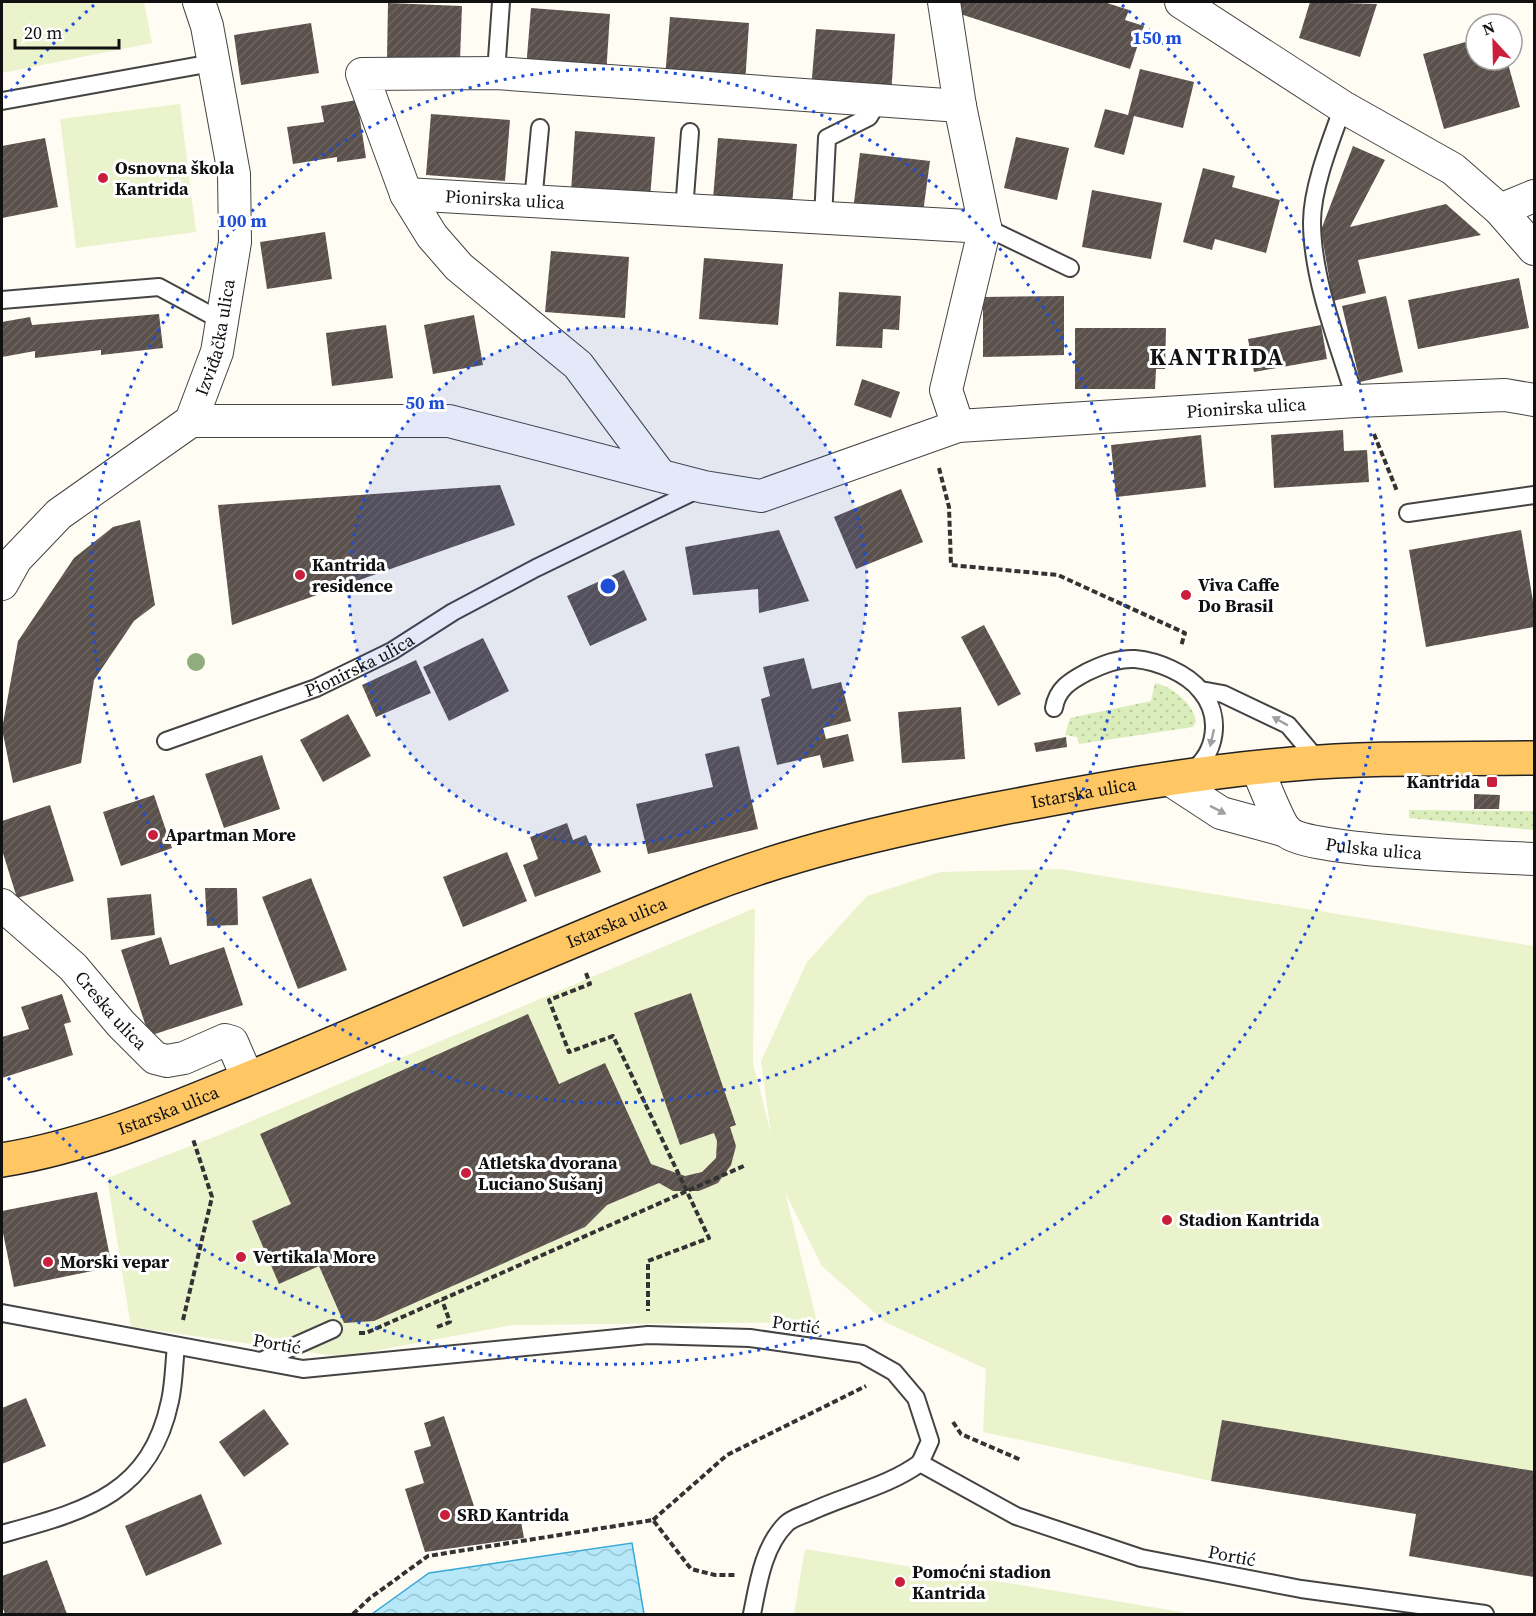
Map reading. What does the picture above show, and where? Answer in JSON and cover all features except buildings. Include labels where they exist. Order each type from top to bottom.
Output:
[{"type":"main road","name":"Istarska ulica","points":[[2,1160],[72,1145],[126,1128],[697,890],[785,859],[928,823],[1176,779],[1257,768],[1320,762],[1534,758]]},
{"type":"street","name":"Izviđačka ulica","points":[[191,421],[217,352],[235,242],[234,174],[207,26],[200,2]]},
{"type":"street","points":[[944,2],[960,106],[985,227],[946,390],[958,426]]},
{"type":"street","points":[[1181,2],[1343,107],[1453,169],[1500,210],[1534,249]]},
{"type":"street","points":[[406,194],[362,74],[496,74],[960,106]]},
{"type":"street","name":"Pionirska ulica","points":[[406,194],[985,227]]},
{"type":"street","name":"Pionirska ulica","points":[[406,194],[432,236],[459,267],[578,365],[660,475]]},
{"type":"street","points":[[1500,210],[1534,196]]},
{"type":"street","name":"Pionirska ulica","points":[[191,421],[449,421],[704,487],[761,496],[958,426],[1364,414],[1504,395],[1534,400]]},
{"type":"street","points":[[3,575],[15,559],[59,514],[191,421]]},
{"type":"street","points":[[1257,768],[1287,831]]},
{"type":"street","name":"Pulska ulica","points":[[1176,779],[1221,813],[1287,831],[1312,842],[1534,859]]},
{"type":"street","name":"Creska ulica","points":[[2,905],[73,967],[121,1024],[155,1058],[167,1061],[184,1058],[225,1040],[232,1042],[248,1079]]},
{"type":"lane","points":[[496,74],[501,2]]},
{"type":"lane","points":[[2,101],[212,63]]},
{"type":"lane","points":[[823,218],[827,138],[869,117],[879,100]]},
{"type":"lane","points":[[1343,107],[1323,163],[1311,221],[1317,268],[1364,414]]},
{"type":"lane","points":[[533,202],[540,128]]},
{"type":"lane","points":[[684,210],[690,132]]},
{"type":"lane","points":[[985,227],[1070,268]]},
{"type":"lane","points":[[2,300],[159,287],[222,321]]},
{"type":"lane","name":"Pionirska ulica","points":[[166,741],[316,688],[392,651],[453,612],[526,574],[704,487]]},
{"type":"lane","points":[[1408,513],[1534,495]]},
{"type":"lane","points":[[1054,708],[1060,690],[1079,676],[1106,664],[1125,660],[1143,660],[1164,666],[1201,690],[1223,694],[1288,725],[1320,762]]},
{"type":"lane","points":[[1176,779],[1205,758],[1213,735],[1213,714],[1201,690]]},
{"type":"lane","name":"Portić","points":[[2,1313],[303,1369],[648,1335],[750,1338],[862,1354],[894,1372],[916,1398],[930,1441],[920,1463],[1016,1516],[1141,1558],[1301,1589],[1485,1614]]},
{"type":"lane","points":[[261,1361],[327,1331]]},
{"type":"lane","points":[[2,1534],[60,1518],[105,1499],[136,1474],[156,1445],[170,1401],[176,1346]]},
{"type":"lane","points":[[752,1614],[760,1575],[773,1541],[787,1523],[843,1497],[904,1475],[920,1463]]},
{"type":"path","points":[[1364,414],[1385,466]]},
{"type":"path","points":[[938,461],[949,507],[951,565],[1058,575],[1185,633],[1180,649]]},
{"type":"path","points":[[582,964],[590,984],[549,1000],[569,1052],[614,1036],[685,1192],[709,1238],[648,1261],[648,1335]]},
{"type":"path","points":[[176,1346],[212,1197],[191,1135]]},
{"type":"path","points":[[327,1331],[366,1333],[746,1165]]},
{"type":"path","points":[[353,1614],[370,1598],[428,1556],[653,1520],[727,1455],[894,1372]]},
{"type":"path","points":[[952,1422],[962,1434],[1021,1460]]},
{"type":"path","points":[[653,1520],[691,1569],[715,1575],[760,1575]]},
{"type":"green space","points":[[2,2],[144,2],[152,43],[2,73]]},
{"type":"green space","points":[[180,104],[196,232],[76,248],[60,119]]},
{"type":"green space","points":[[1155,683],[1168,688],[1186,702],[1196,721],[1193,727],[1079,744],[1077,737],[1065,735],[1070,718],[1151,701]]},
{"type":"green space","points":[[1409,810],[1534,811],[1534,830],[1409,818]]},
{"type":"green space","name":"Stadion Kantrida","points":[[1060,869],[1534,946],[1534,1577],[1409,1556],[1416,1514],[1211,1481],[983,1432],[986,1369],[885,1322],[822,1266],[785,1192],[817,1322],[513,1325],[342,1357],[131,1327],[107,1178],[214,1137],[755,908],[753,1063],[771,1134],[761,1061],[807,962],[867,896],[940,872]]},
{"type":"green space","name":"Pomoćni stadion Kantrida","points":[[805,1549],[1193,1614],[794,1614]]},
{"type":"water","points":[[632,1543],[644,1614],[372,1614],[429,1573]]},
{"type":"place","name":"Osnovna škola Kantrida","points":[[103,178]]},
{"type":"place","name":"Kantrida residence","points":[[300,575]]},
{"type":"place","name":"Viva Caffe Do Brasil","points":[[1186,595]]},
{"type":"place","name":"Kantrida","points":[[1492,782]]},
{"type":"place","name":"Apartman More","points":[[153,835]]},
{"type":"place","name":"Atletska dvorana Luciano Sušanj","points":[[466,1173]]},
{"type":"place","name":"Stadion Kantrida","points":[[1167,1220]]},
{"type":"place","name":"Vertikala More","points":[[241,1257]]},
{"type":"place","name":"Morski vepar","points":[[48,1262]]},
{"type":"place","name":"SRD Kantrida","points":[[445,1515]]},
{"type":"place","name":"Pomoćni stadion Kantrida","points":[[900,1582]]},
{"type":"district","name":"KANTRIDA","points":[[1217,357]]}]
